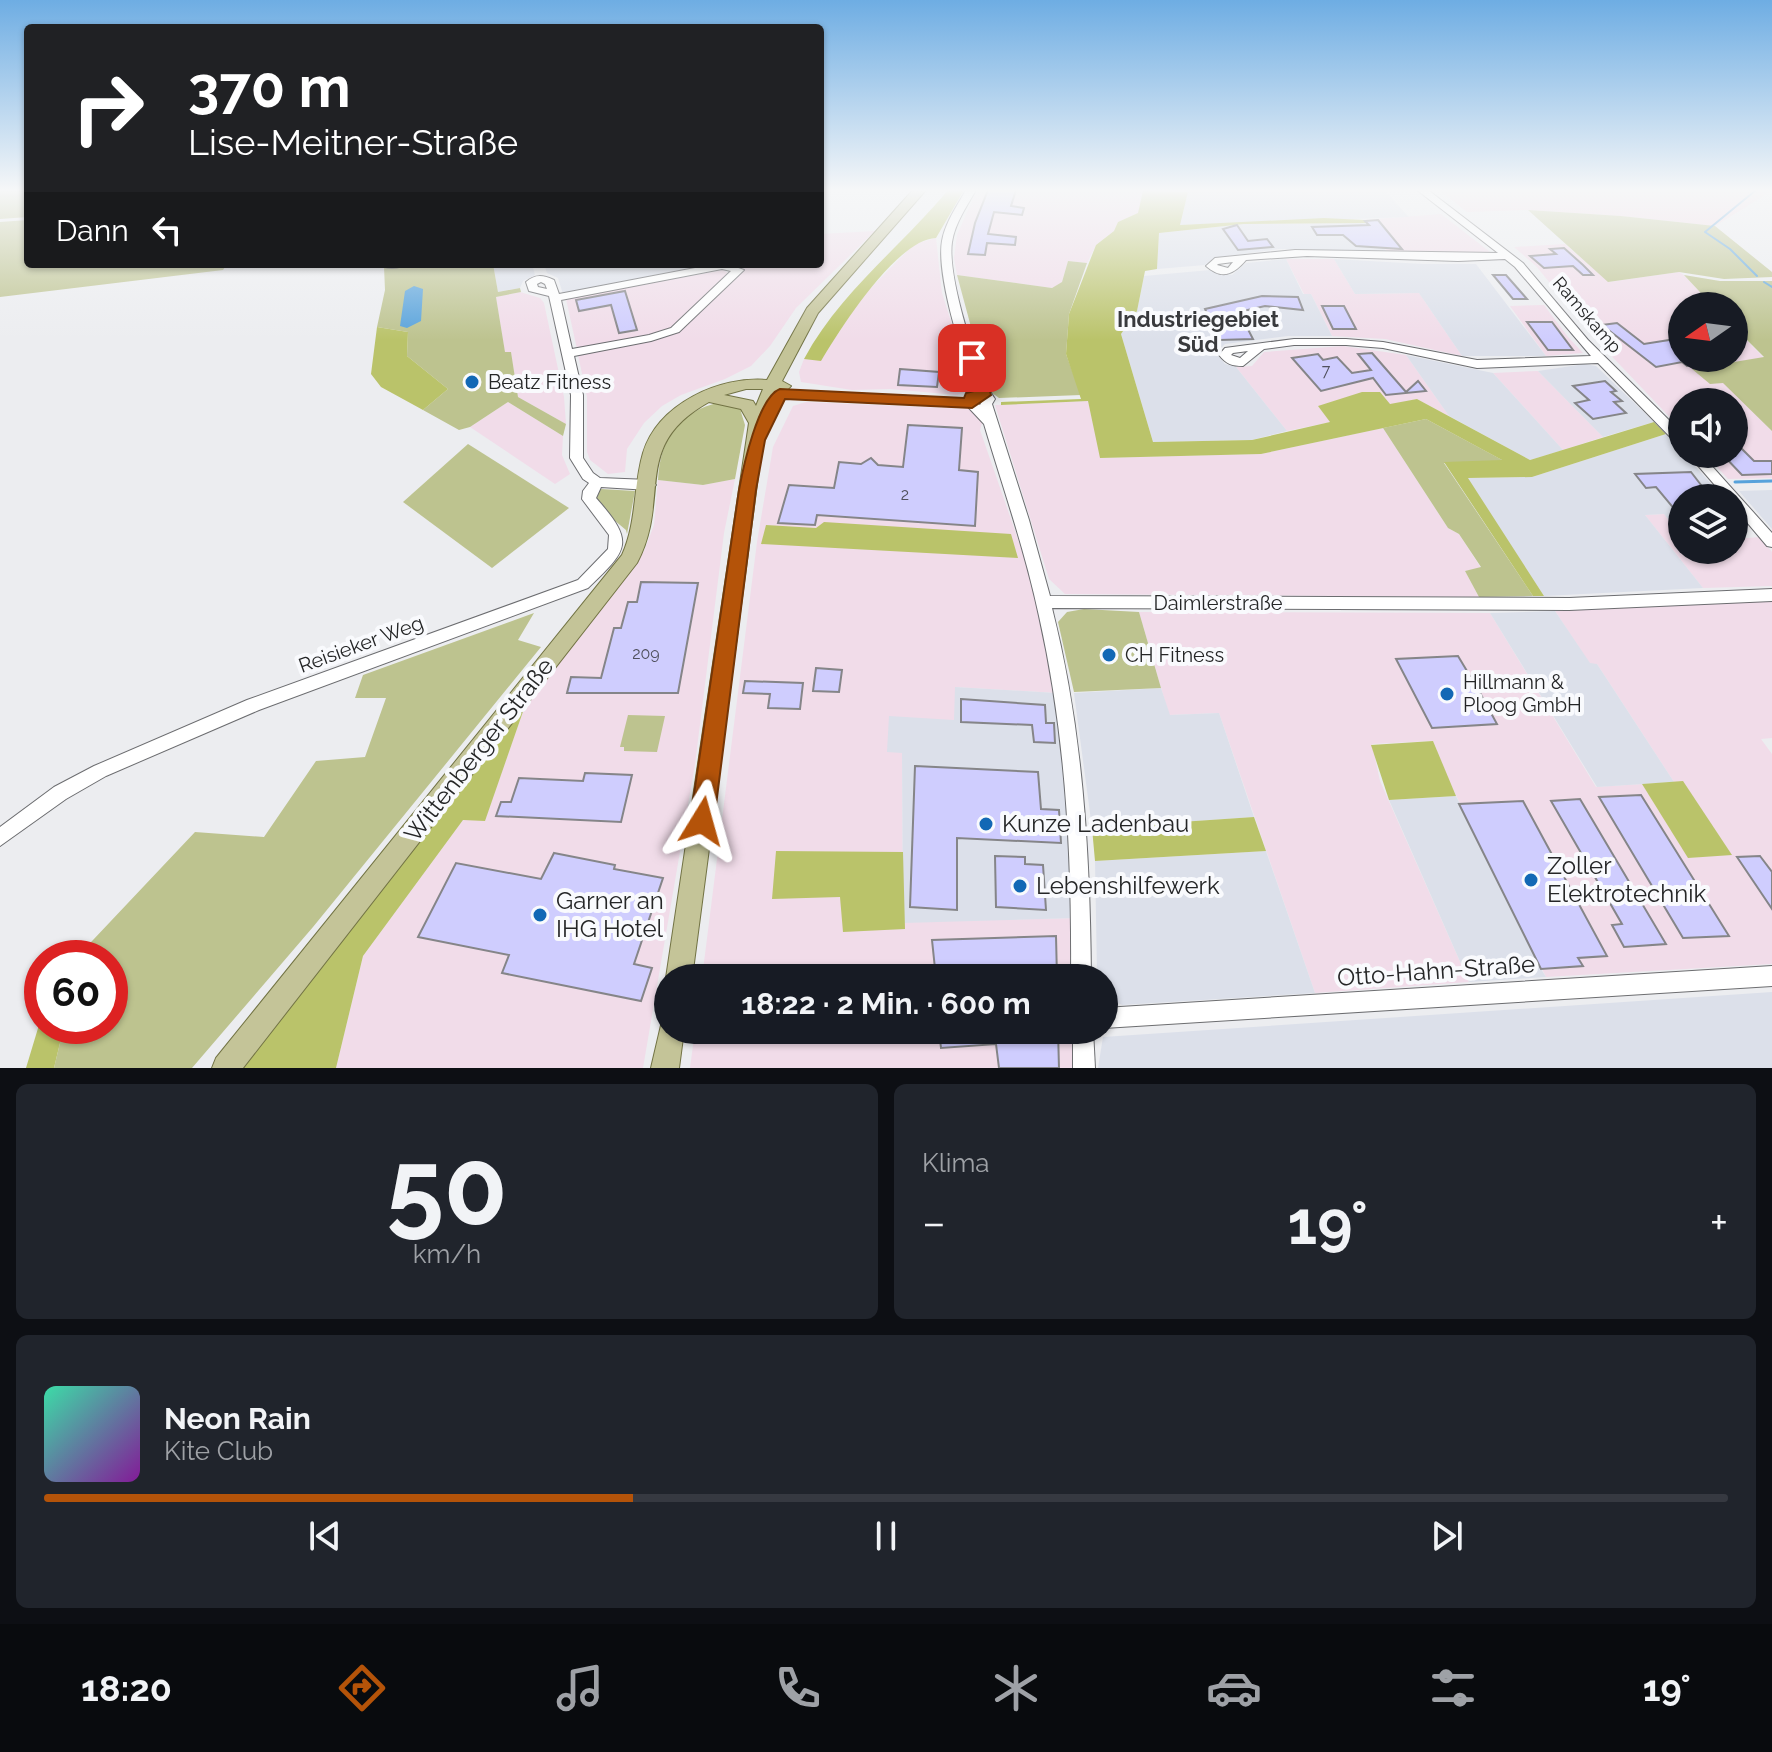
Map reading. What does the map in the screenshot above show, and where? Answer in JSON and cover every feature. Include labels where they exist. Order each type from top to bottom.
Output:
[{"type":"main road","points":[[738,386],[769,365],[825,295],[878,240]]},
{"type":"main road","points":[[776,389],[833,300],[887,240]]},
{"type":"main road","points":[[681,964],[757,431],[805,323]]},
{"type":"main road","name":"Wittenberger Straße","points":[[226,1068],[621,571],[643,531],[651,457],[661,431],[699,401],[738,386],[776,389]]},
{"type":"main road","name":"Wittenberger Straße","points":[[683,412],[714,398],[776,389]]},
{"type":"main road","points":[[714,398],[747,405],[757,431]]},
{"type":"main road","points":[[665,1068],[669,1044]]},
{"type":"street","points":[[948,240],[946,267],[975,370],[977,400],[991,426],[1037,566],[1060,683],[1077,809],[1081,964]]},
{"type":"street","name":"Ramskamp","points":[[1488,240],[1509,256],[1600,359],[1668,427]]},
{"type":"street","points":[[1242,258],[1311,253],[1445,260],[1509,256]]},
{"type":"street","points":[[540,268],[542,278],[550,282],[577,395],[576,458],[588,476],[605,484],[649,485]]},
{"type":"street","points":[[554,296],[711,268]]},
{"type":"street","points":[[567,354],[675,330],[739,270],[730,268]]},
{"type":"street","points":[[1261,346],[1294,342],[1364,343],[1487,365],[1600,359]]},
{"type":"street","points":[[776,389],[822,394],[977,400]]},
{"type":"street","points":[[605,484],[639,472],[651,457]]},
{"type":"street","points":[[1707,468],[1721,484]]},
{"type":"street","name":"Reisieker Weg","points":[[0,838],[75,782],[114,765],[253,705],[583,584],[616,548],[617,530],[589,499],[590,491],[605,484]]},
{"type":"street","points":[[1748,514],[1772,542]]},
{"type":"street","name":"Daimlerstraße","points":[[1044,602],[1569,604],[1772,595]]},
{"type":"street","name":"Otto-Hahn-Straße","points":[[1118,1017],[1772,976]]},
{"type":"street","points":[[1083,1044],[1084,1068]]},
{"type":"shaded area","points":[[824,240],[866,240],[796,308],[770,346],[751,366],[662,406],[644,423],[627,449],[625,472],[608,474],[590,460],[587,452],[587,397],[578,355],[679,332],[743,270],[738,268],[824,268]]},
{"type":"shaded area","points":[[936,240],[942,293],[955,334],[960,338],[972,378],[972,389],[957,395],[890,389],[852,390],[801,382],[799,372],[804,359],[821,360],[861,298],[914,244]]},
{"type":"shaded area","points":[[956,240],[1103,240],[1096,245],[1087,263],[1068,261],[1061,285],[1052,288],[957,275],[954,258]]},
{"type":"shaded area","points":[[1159,240],[1378,240],[1387,252],[1279,249],[1214,258],[1205,265],[1157,269]]},
{"type":"shaded area","points":[[1378,240],[1474,240],[1490,252],[1444,255],[1387,252]]},
{"type":"shaded area","points":[[1565,244],[1609,282],[1679,272],[1684,275],[1700,292],[1668,292],[1668,372],[1701,372],[1729,388],[1668,388],[1668,415],[1600,344],[1536,266],[1514,247]]},
{"type":"shaded area","points":[[1286,259],[1334,259],[1355,294],[1419,293],[1462,356],[1385,339],[1332,336],[1311,294],[1304,294]]},
{"type":"shaded area","points":[[1286,259],[1303,294],[1311,294],[1332,336],[1288,336],[1225,344],[1216,353],[1225,364],[1236,367],[1287,431],[1252,440],[1153,442],[1121,334],[1137,311],[1144,276],[1210,270],[1232,275],[1246,263]]},
{"type":"shaded area","points":[[1334,259],[1476,264],[1546,356],[1462,356],[1419,293],[1355,294]]},
{"type":"shaded area","points":[[494,268],[533,268],[535,275],[523,281],[520,288],[498,292]]},
{"type":"shaded area","points":[[545,268],[701,268],[563,294],[558,278],[547,273]]},
{"type":"shaded area","points":[[723,270],[728,273],[672,327],[655,334],[577,349],[566,299]]},
{"type":"shaded area","points":[[520,292],[540,298],[544,303],[564,397],[566,424],[518,397],[511,353],[505,353],[496,297]]},
{"type":"shaded area","points":[[1544,305],[1583,353],[1546,356],[1510,306]]},
{"type":"shaded area","points":[[1748,341],[1764,358],[1748,361]]},
{"type":"shaded area","points":[[1343,346],[1406,355],[1449,416],[1417,399],[1390,405],[1318,406],[1331,422],[1287,431],[1236,367],[1252,366],[1264,352]]},
{"type":"shaded area","points":[[1406,355],[1493,373],[1563,450],[1530,460],[1449,416]]},
{"type":"shaded area","points":[[1585,364],[1596,366],[1654,422],[1603,437],[1538,371]]},
{"type":"shaded area","points":[[1538,371],[1603,437],[1563,450],[1493,373]]},
{"type":"shaded area","points":[[1088,401],[1101,458],[1261,454],[1383,428],[1448,528],[1459,534],[1481,568],[1465,571],[1479,597],[1065,594],[1049,579],[995,405]]},
{"type":"shaded area","points":[[508,402],[563,436],[562,455],[570,474],[555,484],[470,427]]},
{"type":"shaded area","points":[[806,402],[970,409],[977,412],[982,423],[980,430],[1039,600],[1056,693],[955,687],[955,720],[902,753],[903,922],[1076,918],[1076,964],[704,964],[757,542],[773,447],[793,406]]},
{"type":"shaded area","points":[[1748,407],[1772,431],[1772,478],[1728,479],[1718,468],[1748,468]]},
{"type":"shaded area","points":[[1666,434],[1668,468],[1697,468],[1711,484],[1668,484],[1668,519],[1664,514],[1645,515],[1668,544],[1668,564],[1684,564],[1703,588],[1544,596],[1467,478],[1532,477]]},
{"type":"shaded area","points":[[735,479],[724,533],[695,764],[661,964],[654,964],[654,1004],[643,1068],[336,1068],[363,956],[463,820],[485,820],[526,703],[644,551],[654,525],[658,480],[703,485]]},
{"type":"shaded area","points":[[1772,490],[1772,529],[1748,501],[1748,491]]},
{"type":"shaded area","points":[[1664,514],[1668,519],[1668,544],[1645,515]]},
{"type":"shaded area","points":[[1760,537],[1772,552],[1772,586],[1703,588],[1684,564],[1748,564],[1748,538]]},
{"type":"shaded area","points":[[1772,601],[1772,738],[1761,739],[1772,754],[1772,964],[1546,977],[1448,779],[1433,741],[1372,744],[1380,781],[1469,982],[1315,993],[1219,713],[1169,715],[1139,612],[1490,613],[1596,787],[1642,784],[1689,858],[1731,854],[1683,782],[1674,782],[1597,664],[1590,664],[1555,611]]},
{"type":"shaded area","points":[[1555,611],[1590,663],[1597,664],[1674,782],[1597,787],[1490,613]]},
{"type":"shaded area","points":[[955,687],[1056,693],[1068,777],[1076,918],[903,923],[902,753],[887,752],[889,716],[954,720]]},
{"type":"shaded area","points":[[1161,688],[1170,715],[1219,713],[1254,817],[1092,828],[1074,693]]},
{"type":"shaded area","points":[[1456,796],[1546,977],[1469,982],[1389,800]]},
{"type":"shaded area","points":[[1266,851],[1315,993],[1118,1003],[1118,964],[1097,964],[1095,861]]},
{"type":"shaded area","points":[[1772,992],[1772,1068],[1098,1068],[1102,1044],[1118,1044],[1118,1036]]},
{"type":"shaded area","points":[[693,1044],[1076,1044],[1075,1068],[690,1068]]},
{"type":"green space","points":[[0,240],[24,240],[24,268],[224,268],[223,270],[0,297]]},
{"type":"green space","points":[[902,240],[929,240],[904,253],[887,269],[855,308],[821,361],[804,359],[853,291]]},
{"type":"green space","points":[[1103,240],[1159,240],[1157,269],[1145,271],[1137,311],[1121,334],[1153,442],[1252,440],[1330,422],[1318,406],[1362,392],[1380,392],[1390,404],[1417,399],[1530,460],[1654,422],[1666,434],[1532,477],[1468,478],[1544,596],[1533,596],[1444,462],[1502,460],[1426,419],[1261,454],[1100,458],[1088,401],[1001,405],[1001,402],[1081,399],[1066,354],[1069,314],[1096,245]]},
{"type":"green space","points":[[1561,240],[1732,240],[1772,272],[1772,277],[1724,279],[1679,272],[1608,282]]},
{"type":"green space","points":[[1068,261],[1087,263],[1069,314],[1066,354],[1081,395],[999,398],[988,390],[957,275],[1052,288],[1062,282]]},
{"type":"green space","points":[[384,268],[494,268],[498,292],[520,288],[521,292],[496,297],[505,352],[511,352],[518,397],[566,424],[563,436],[508,402],[470,427],[459,430],[423,410],[448,389],[407,356],[408,332],[377,327],[385,290]]},
{"type":"green space","points":[[1684,275],[1720,281],[1772,281],[1772,431],[1748,407],[1748,388],[1710,384],[1696,372],[1748,372],[1748,360],[1764,357],[1748,341],[1748,292],[1700,292]]},
{"type":"green space","points":[[377,327],[408,332],[407,356],[448,389],[423,410],[381,387],[371,374]]},
{"type":"green space","points":[[721,402],[745,409],[741,412],[745,425],[735,479],[703,485],[658,480],[663,452],[674,429],[694,412]]},
{"type":"green space","points":[[1426,419],[1504,461],[1444,463],[1533,596],[1479,597],[1465,571],[1481,567],[1459,534],[1448,528],[1383,428]]},
{"type":"green space","points":[[468,444],[569,508],[492,568],[403,502]]},
{"type":"green space","points":[[601,489],[635,491],[627,534],[596,505],[595,493]]},
{"type":"green space","points":[[824,522],[1011,534],[1018,558],[761,544],[766,525],[816,528]]},
{"type":"green space","name":"CH Fitness","points":[[1084,609],[1139,612],[1161,688],[1074,692],[1058,622],[1067,612]]},
{"type":"green space","points":[[534,613],[518,640],[541,647],[313,927],[192,1068],[54,1068],[60,1044],[128,1044],[128,940],[93,940],[195,832],[264,837],[316,761],[365,757],[386,698],[355,698],[363,675]]},
{"type":"green space","points":[[526,703],[485,821],[463,820],[363,956],[336,1068],[242,1068]]},
{"type":"green space","points":[[628,715],[665,716],[657,752],[624,751],[624,747],[620,747]]},
{"type":"green space","points":[[1433,741],[1456,796],[1389,800],[1371,745]]},
{"type":"green space","points":[[1683,781],[1732,855],[1688,858],[1642,784]]},
{"type":"green space","points":[[1254,817],[1266,851],[1095,861],[1092,828]]},
{"type":"green space","points":[[776,851],[903,852],[905,929],[843,932],[840,897],[772,899]]},
{"type":"green space","points":[[33,1044],[60,1044],[54,1068],[26,1068]]},
{"type":"water","points":[[414,286],[423,289],[421,321],[407,328],[400,326],[405,291]]},
{"type":"building","points":[[971,240],[1016,240],[1015,245],[987,243],[985,255],[968,254]]},
{"type":"building","points":[[1231,240],[1268,240],[1273,247],[1238,250]]},
{"type":"building","points":[[1349,240],[1394,240],[1402,249],[1356,246]]},
{"type":"building","points":[[1564,248],[1593,275],[1583,275],[1573,266],[1544,268],[1530,256],[1556,254],[1550,249]]},
{"type":"building","points":[[1493,275],[1506,275],[1527,299],[1513,299]]},
{"type":"building","points":[[625,291],[637,330],[619,333],[611,305],[579,311],[576,300]]},
{"type":"building","points":[[1262,296],[1298,297],[1303,310],[1265,306],[1239,312],[1253,339],[1219,340],[1205,309]]},
{"type":"building","points":[[1322,306],[1344,306],[1356,329],[1333,329]]},
{"type":"building","points":[[1527,322],[1552,322],[1573,350],[1548,350]]},
{"type":"building","points":[[1617,323],[1644,344],[1668,340],[1668,365],[1656,367],[1602,325]]},
{"type":"building","points":[[1372,353],[1406,392],[1418,381],[1426,391],[1386,395],[1373,378],[1321,391],[1292,358],[1318,354],[1323,360],[1337,357],[1352,373],[1371,370],[1358,354]]},
{"type":"building","points":[[900,369],[939,372],[937,387],[898,385]]},
{"type":"building","points":[[1605,381],[1616,391],[1611,392],[1622,401],[1614,402],[1626,413],[1593,419],[1575,403],[1589,400],[1573,386]]},
{"type":"building","points":[[908,425],[962,428],[959,470],[978,472],[975,526],[817,515],[815,525],[778,523],[789,485],[834,488],[839,462],[861,464],[871,458],[878,465],[903,467]]},
{"type":"building","points":[[1748,455],[1754,461],[1772,461],[1772,474],[1742,475],[1735,468],[1748,468]]},
{"type":"building","points":[[1691,472],[1700,484],[1668,484],[1668,501],[1656,487],[1646,488],[1635,474]]},
{"type":"building","points":[[641,582],[698,583],[678,693],[567,693],[571,677],[601,678],[614,628],[621,628],[628,602],[637,602]]},
{"type":"building","name":"Hillmann & Ploog GmbH","points":[[1458,656],[1497,724],[1432,728],[1396,659]]},
{"type":"building","points":[[816,668],[842,670],[839,692],[813,691]]},
{"type":"building","points":[[745,681],[803,683],[800,709],[768,708],[770,694],[743,693]]},
{"type":"building","points":[[961,699],[1045,705],[1046,723],[1054,723],[1055,743],[1034,742],[1032,725],[961,722]]},
{"type":"building","name":"Kunze Ladenbau","points":[[915,766],[1038,772],[1041,809],[1059,810],[1061,843],[957,838],[957,910],[910,907]]},
{"type":"building","points":[[585,773],[632,775],[621,822],[496,816],[501,802],[511,802],[519,778],[583,781]]},
{"type":"building","points":[[1641,795],[1729,936],[1683,938],[1599,797]]},
{"type":"building","points":[[1580,799],[1666,944],[1624,947],[1612,925],[1622,924],[1551,801]]},
{"type":"building","name":"Zoller Elektrotechnik","points":[[1523,801],[1607,956],[1578,958],[1583,966],[1541,969],[1459,804]]},
{"type":"building","name":"Garner an IHG Hotel","points":[[554,853],[663,878],[634,964],[652,968],[641,1001],[502,973],[509,955],[418,937],[456,863],[541,879]]},
{"type":"building","name":"Lebenshilfewerk","points":[[995,856],[1025,857],[1025,864],[1043,865],[1046,910],[996,907]]},
{"type":"building","points":[[1760,856],[1772,872],[1772,909],[1737,857]]},
{"type":"building","points":[[1056,936],[1057,964],[935,964],[932,940]]},
{"type":"building","points":[[941,1044],[996,1044],[941,1048]]},
{"type":"building","points":[[996,1044],[1058,1044],[1059,1068],[999,1068]]},
{"type":"waterway","points":[[1717,240],[1757,276]]},
{"type":"waterway","points":[[1764,282],[1772,287]]},
{"type":"waterway","points":[[1735,482],[1772,481]]},
{"type":"place","name":"Beatz Fitness","points":[[472,382]]},
{"type":"place","name":"CH Fitness","points":[[1109,655]]},
{"type":"place","name":"Hillmann & Ploog GmbH","points":[[1447,694]]},
{"type":"place","name":"Kunze Ladenbau","points":[[986,824]]},
{"type":"place","name":"Zoller Elektrotechnik","points":[[1531,880]]},
{"type":"place","name":"Lebenshilfewerk","points":[[1020,886]]},
{"type":"place","name":"Garner an IHG Hotel","points":[[540,915]]},
{"type":"district","name":"Industriegebiet Süd","points":[[1198,332]]},
{"type":"route","points":[[702,821],[747,490],[757,440],[768,424],[780,394],[972,403],[972,396],[983,395],[972,358]]}]
